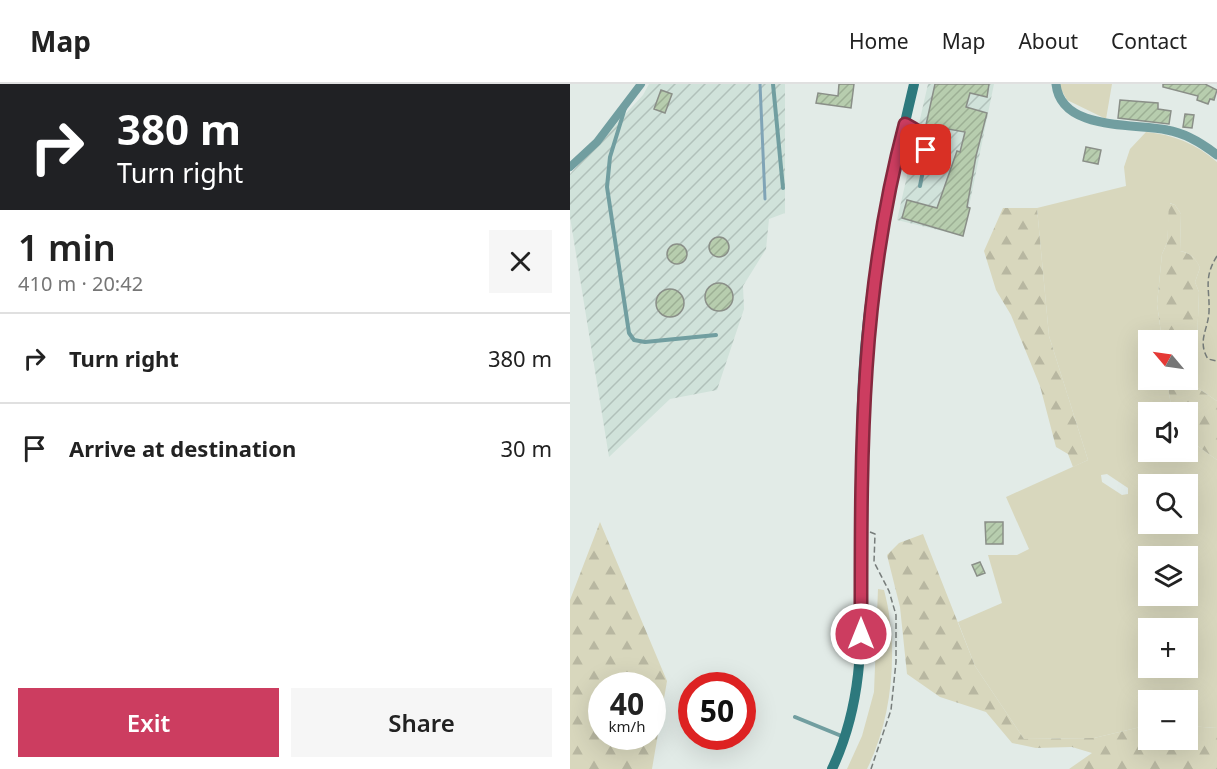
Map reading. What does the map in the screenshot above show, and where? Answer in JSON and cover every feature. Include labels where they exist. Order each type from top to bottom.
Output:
[{"type":"main road","points":[[832,769],[853,714],[860,666],[863,378],[872,289],[886,202],[914,84]]},
{"type":"street","points":[[570,168],[597,142],[641,84]]},
{"type":"street","points":[[1056,84],[1060,98],[1087,118],[1128,128],[1168,130],[1200,144],[1217,155]]},
{"type":"lane","points":[[773,84],[783,188]]},
{"type":"lane","points":[[625,107],[610,157],[608,187],[629,333],[639,342],[716,335]]},
{"type":"lane","points":[[905,124],[922,135],[927,144],[920,186]]},
{"type":"lane","points":[[795,717],[845,737]]},
{"type":"path","points":[[1217,256],[1207,276],[1209,312],[1202,335],[1208,359],[1217,362]]},
{"type":"path","points":[[861,529],[875,534],[874,562],[889,591],[896,615],[896,662],[891,710],[871,769]]},
{"type":"shaded area","points":[[649,84],[785,84],[785,213],[769,219],[766,249],[743,286],[744,309],[717,390],[670,399],[609,457],[570,217],[570,174],[643,95]]},
{"type":"shaded area","points":[[928,84],[994,84],[963,236],[897,220]]},
{"type":"green space","points":[[1058,84],[1112,84],[1106,119],[1067,100]]},
{"type":"green space","points":[[1146,132],[1175,138],[1193,145],[1217,162],[1217,401],[1198,388],[1199,292],[1195,282],[1200,268],[1193,257],[1180,251],[1181,214],[1175,205],[1170,203],[1167,243],[1162,254],[1157,304],[1161,330],[1138,330],[1138,390],[1169,390],[1170,402],[1138,402],[1138,462],[1198,462],[1198,446],[1217,460],[1217,728],[1198,727],[1198,690],[1138,690],[1138,728],[1094,738],[1024,739],[975,666],[958,622],[1002,603],[988,555],[1017,555],[1029,549],[1006,497],[1088,460],[1049,336],[1037,208],[1126,186],[1124,167],[1130,149]],"holes":[[[1107,474],[1128,488],[1128,494],[1122,495],[1102,482],[1101,475]]]},
{"type":"green space","points":[[1169,203],[1175,205],[1181,214],[1180,251],[1192,256],[1200,268],[1195,282],[1199,292],[1198,330],[1161,330],[1157,304],[1162,254],[1167,243]]},
{"type":"green space","points":[[1003,208],[1037,208],[1049,336],[1088,460],[1073,467],[1068,454],[1056,447],[1040,386],[1011,315],[996,290],[984,251]]},
{"type":"green space","points":[[1198,388],[1217,401],[1217,460],[1198,446],[1198,402],[1170,402],[1169,390],[1198,390]]},
{"type":"green space","points":[[600,522],[663,672],[588,672],[588,750],[655,750],[652,769],[570,769],[570,600]]},
{"type":"green space","points":[[923,534],[975,666],[1024,739],[1094,738],[1138,728],[1138,750],[1198,750],[1198,727],[1217,728],[1217,769],[1069,769],[1092,753],[1072,747],[1036,748],[1012,743],[986,712],[940,697],[907,674],[900,607],[887,555],[899,543]]},
{"type":"green space","points":[[878,589],[884,590],[891,634],[892,658],[888,704],[876,749],[867,769],[847,769],[862,736],[874,692]]},
{"type":"building","points":[[839,84],[854,84],[851,108],[816,103],[818,93],[838,96]]},
{"type":"building","points":[[935,84],[989,84],[987,97],[970,93],[966,107],[987,113],[976,156],[967,207],[970,208],[963,236],[902,218],[907,200],[937,208],[957,151],[960,152],[965,132],[926,125]]},
{"type":"building","points":[[1163,84],[1205,84],[1217,90],[1214,100],[1210,99],[1208,104],[1197,100],[1198,96],[1163,87]]},
{"type":"building","points":[[661,90],[672,94],[665,113],[654,109]]},
{"type":"building","points":[[1120,100],[1158,103],[1158,109],[1171,111],[1169,124],[1118,118]]},
{"type":"building","points":[[1185,114],[1194,115],[1192,128],[1183,127]]},
{"type":"building","points":[[1086,147],[1101,150],[1098,164],[1083,161]]},
{"type":"building","points":[[719,237],[726,240],[729,247],[726,254],[719,257],[712,254],[709,247],[712,240]]},
{"type":"building","points":[[677,244],[684,247],[687,254],[684,261],[677,264],[670,261],[667,254],[670,247]]},
{"type":"building","points":[[719,283],[729,287],[733,297],[729,307],[719,311],[709,307],[705,297],[709,287]]},
{"type":"building","points":[[670,289],[680,293],[684,303],[680,313],[670,317],[660,313],[656,303],[660,293]]},
{"type":"building","points":[[985,522],[1003,522],[1003,544],[986,544]]},
{"type":"building","points":[[980,562],[985,573],[977,576],[972,565]]},
{"type":"waterway","points":[[760,84],[765,199]]},
{"type":"route","points":[[861,634],[863,378],[872,289],[880,230],[905,124],[922,135],[927,144],[926,150]]}]
